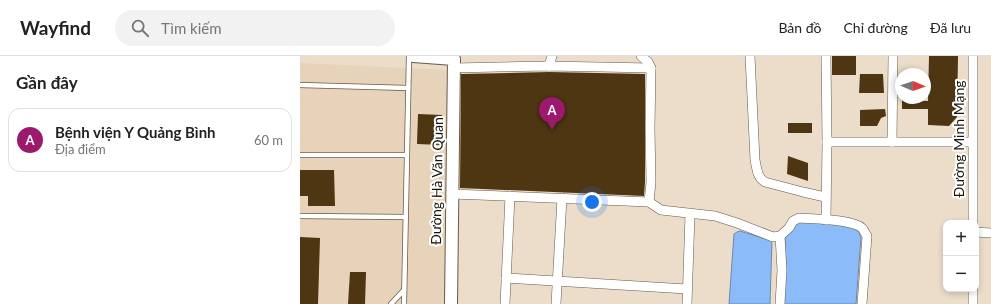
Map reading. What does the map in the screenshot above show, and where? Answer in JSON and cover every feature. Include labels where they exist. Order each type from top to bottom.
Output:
[{"type":"main road","points":[[413,56],[454,61]]},
{"type":"main road","name":"Đường Hà Văn Quan","points":[[451,304],[454,61]]},
{"type":"street","points":[[549,66],[552,56]]},
{"type":"street","points":[[641,56],[648,62],[651,68],[651,182],[649,202]]},
{"type":"street","points":[[750,56],[755,160],[761,180],[803,192],[825,196]]},
{"type":"street","points":[[826,56],[826,220]]},
{"type":"street","points":[[892,142],[893,56]]},
{"type":"street","name":"Đường Minh Mạng","points":[[973,56],[973,220]]},
{"type":"street","points":[[454,61],[549,66],[651,68]]},
{"type":"street","points":[[827,142],[972,142]]},
{"type":"street","points":[[452,194],[649,202],[661,210],[715,216],[737,222],[773,237],[780,236],[789,228],[793,221],[799,218],[857,224],[863,228],[867,236],[862,304]]},
{"type":"street","points":[[505,304],[510,196]]},
{"type":"street","points":[[556,304],[562,198]]},
{"type":"street","points":[[687,304],[690,214]]},
{"type":"street","points":[[979,232],[991,233]]},
{"type":"street","points":[[780,236],[782,259],[780,304]]},
{"type":"street","points":[[506,278],[687,289]]},
{"type":"street","points":[[973,292],[973,304]]},
{"type":"lane","points":[[404,304],[409,56]]},
{"type":"lane","points":[[300,85],[408,88]]},
{"type":"lane","points":[[300,155],[407,155]]},
{"type":"lane","points":[[300,216],[405,217]]},
{"type":"lane","points":[[391,304],[404,290]]},
{"type":"shaded area","points":[[300,63],[448,70],[445,304],[300,304]]},
{"type":"water","points":[[797,220],[847,225],[858,231],[861,237],[856,304],[784,304],[785,235]]},
{"type":"water","points":[[740,231],[772,241],[770,304],[729,304],[734,234]]},
{"type":"building","points":[[832,56],[856,56],[856,75],[832,75]]},
{"type":"building","points":[[929,56],[958,56],[957,117],[949,126],[928,125],[928,109],[902,109],[902,104],[931,104],[931,68],[929,68]]},
{"type":"building","points":[[549,72],[645,74],[644,196],[460,188],[461,74]]},
{"type":"building","points":[[860,74],[883,74],[884,93],[859,93]]},
{"type":"building","points":[[885,109],[886,116],[881,118],[877,126],[860,126],[860,110]]},
{"type":"building","points":[[418,114],[442,115],[441,145],[417,144]]},
{"type":"building","points":[[788,123],[812,123],[812,133],[788,133]]},
{"type":"building","points":[[788,156],[808,163],[808,181],[787,174]]},
{"type":"building","points":[[300,170],[334,170],[335,206],[308,206],[308,196],[300,196]]},
{"type":"building","points":[[300,237],[320,238],[318,304],[300,304]]},
{"type":"building","points":[[350,272],[366,272],[365,304],[348,304]]},
{"type":"place","name":"Bệnh viện Y Quảng Bình","points":[[552,130]]}]
